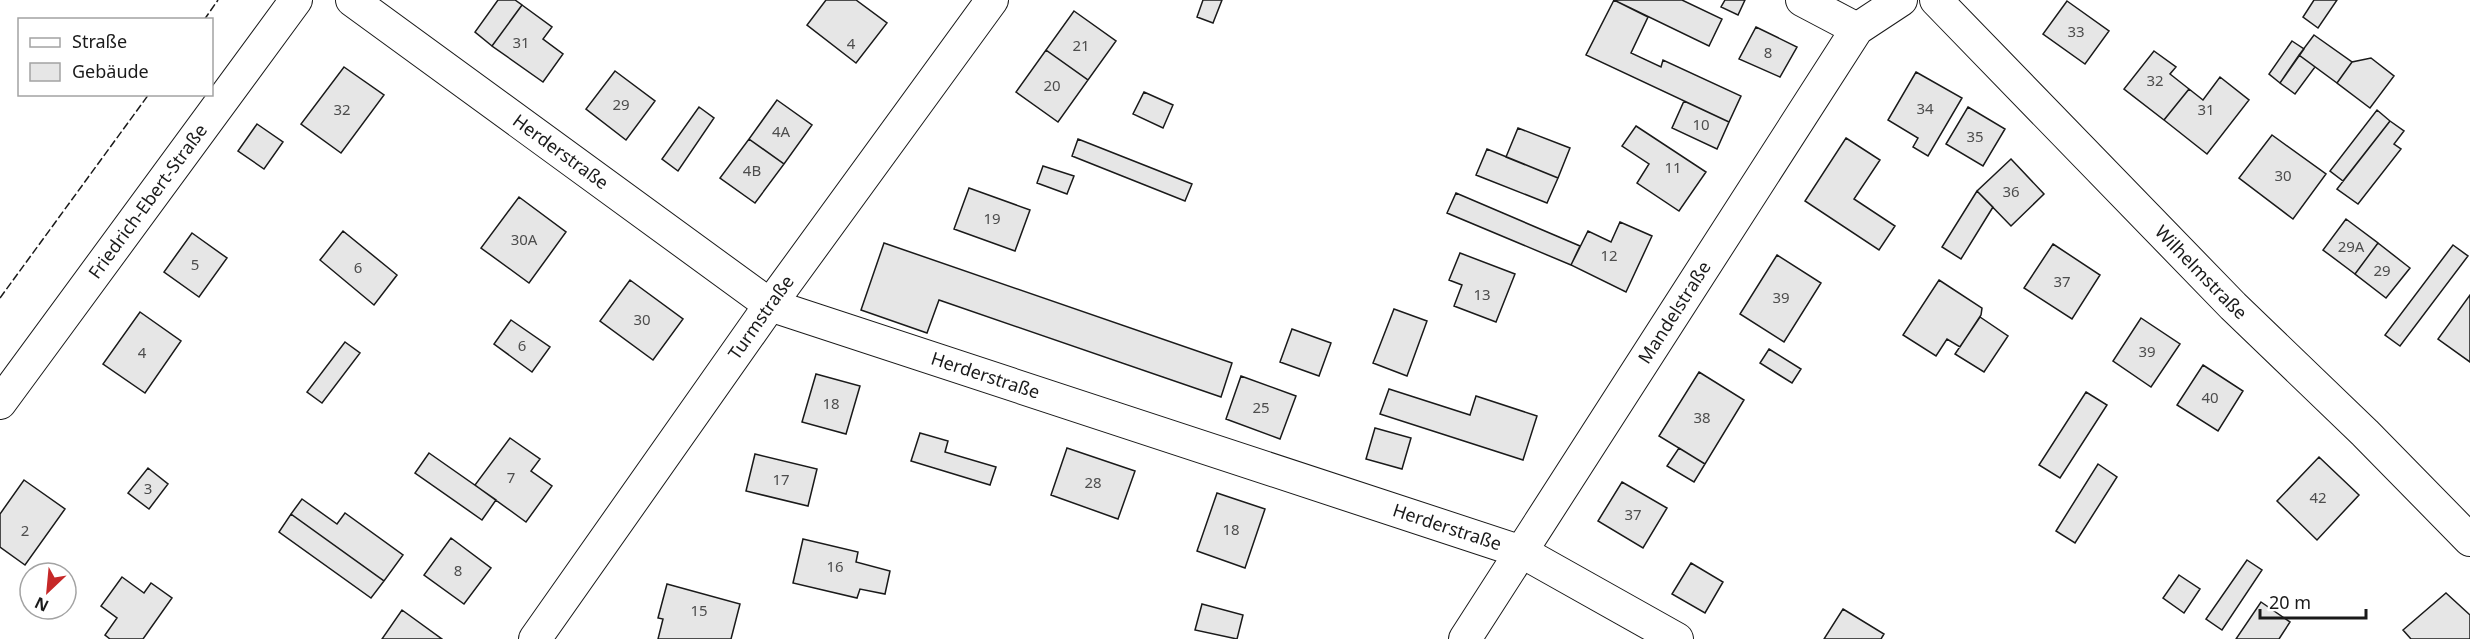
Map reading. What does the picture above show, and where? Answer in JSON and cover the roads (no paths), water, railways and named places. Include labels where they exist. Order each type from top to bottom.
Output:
[{"type":"street","name":"Friedrich-Ebert-Straße","points":[[0,403],[296,0]]},
{"type":"street","name":"Herderstraße","points":[[352,0],[770,305],[1522,552],[1677,639]]},
{"type":"street","name":"Turmstraße","points":[[535,639],[770,305],[992,0]]},
{"type":"street","points":[[1802,0],[1857,29]]},
{"type":"street","name":"Mandelstraße","points":[[1465,639],[1857,29],[1901,0]]},
{"type":"street","name":"Wilhelmstraße","points":[[1936,0],[2233,306],[2365,433],[2470,540]]}]
